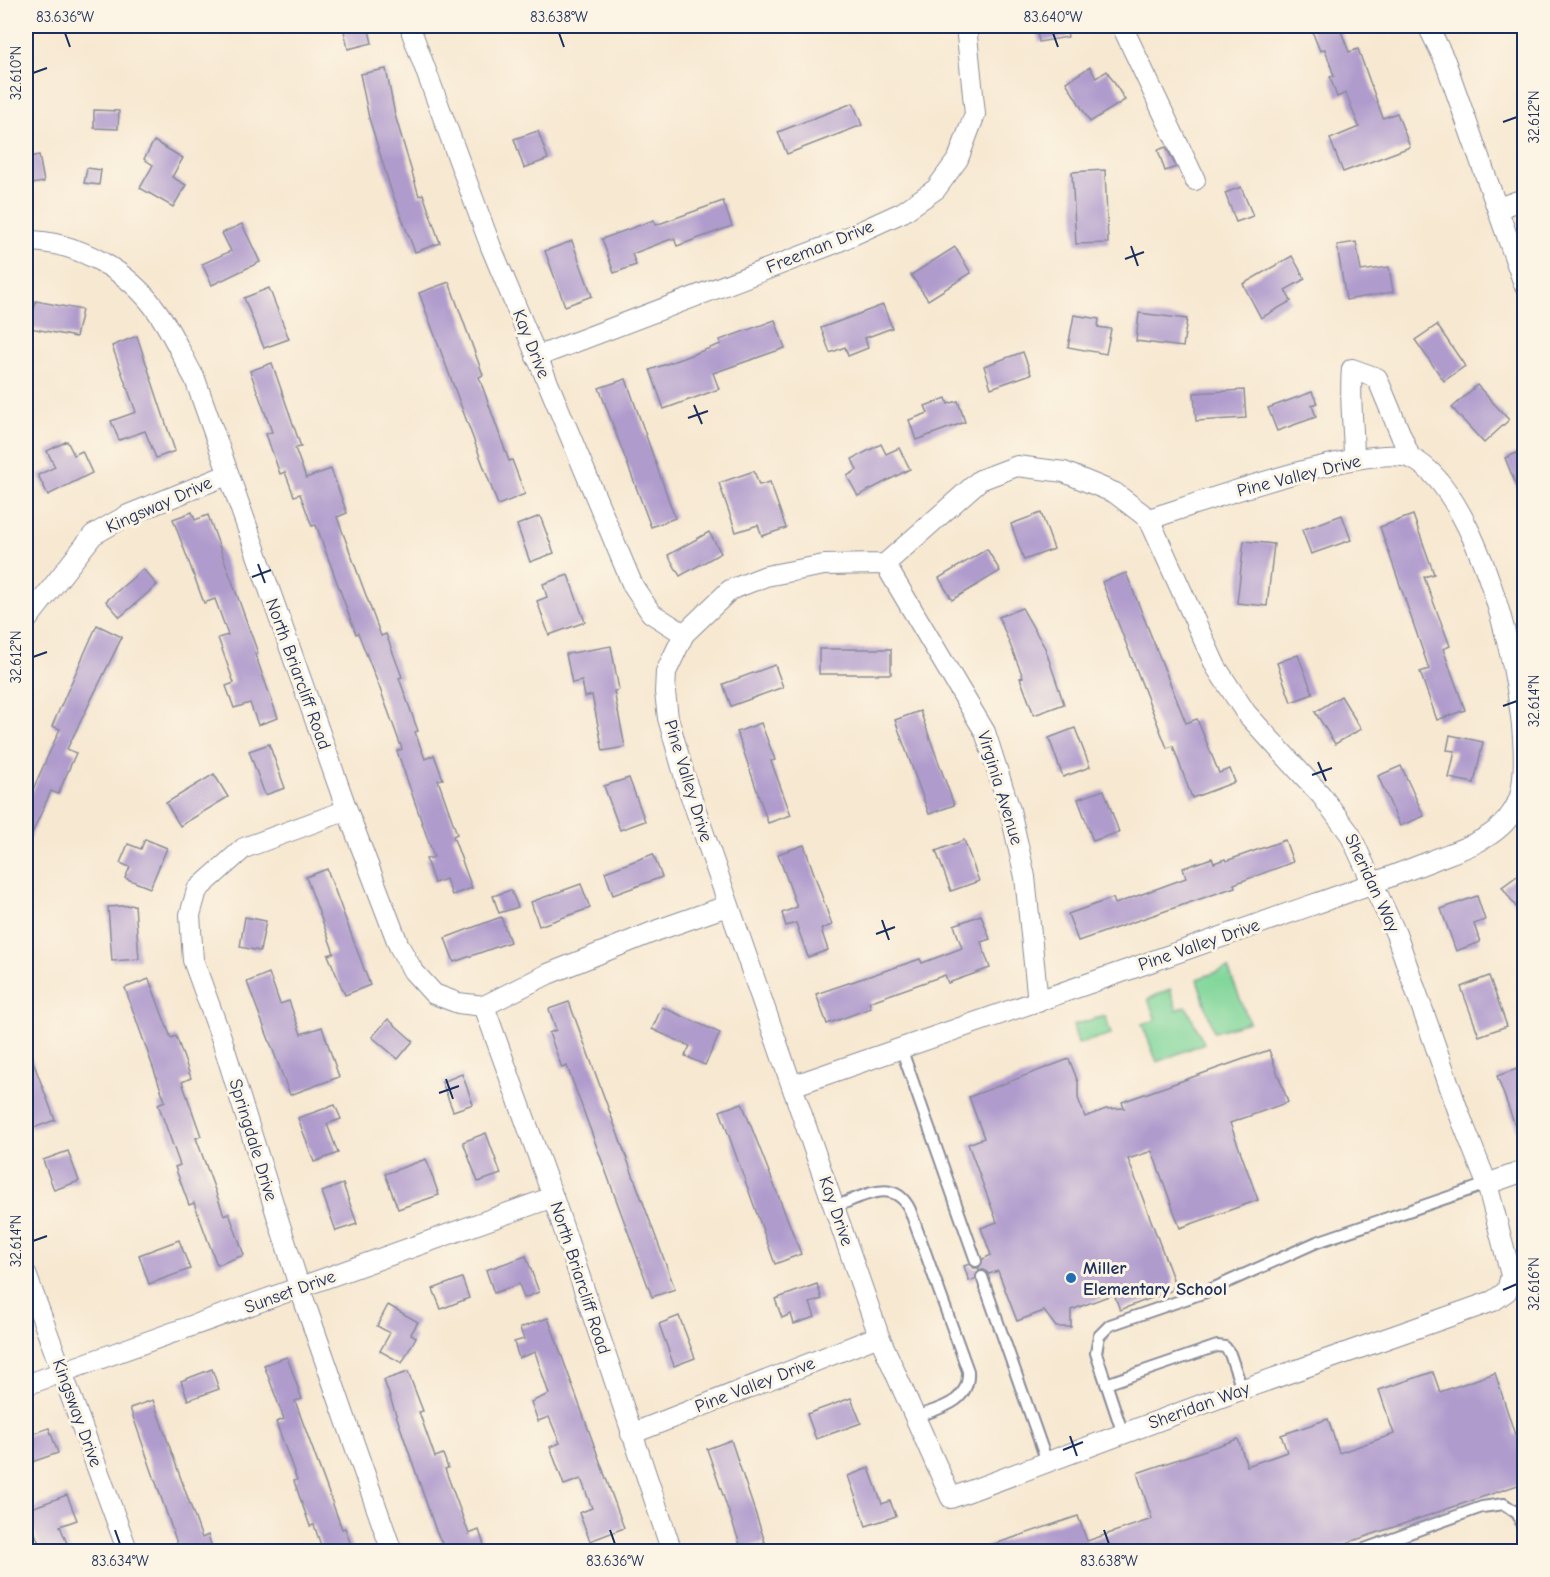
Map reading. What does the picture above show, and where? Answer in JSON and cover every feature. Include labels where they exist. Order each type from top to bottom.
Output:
[{"type":"street","name":"Freeman Drive","points":[[536,357],[833,244],[903,212],[936,189],[958,159],[975,114],[966,26]]},
{"type":"street","points":[[1122,26],[1195,180]]},
{"type":"street","points":[[1428,26],[1445,61],[1524,284]]},
{"type":"street","name":"Kay Drive","points":[[412,33],[491,247],[633,586],[651,613],[684,634]]},
{"type":"street","points":[[1498,208],[1524,199]]},
{"type":"street","name":"North Briarcliff Road","points":[[26,241],[40,241],[86,254],[125,276],[158,313],[195,379],[347,810],[399,946],[412,971],[434,994],[458,1003],[484,1006],[553,1197],[672,1551]]},
{"type":"street","points":[[1354,458],[1354,415],[1350,389],[1352,369],[1377,378],[1410,457]]},
{"type":"street","name":"Pine Valley Drive","points":[[885,564],[824,565],[766,576],[730,590],[684,634],[666,672],[668,718],[727,906],[792,1086],[1374,883],[1482,841],[1503,824],[1519,801],[1524,777],[1522,713],[1485,561],[1440,478],[1410,457],[1354,458],[1273,480],[1149,519]]},
{"type":"street","points":[[885,564],[980,480],[1017,466],[1064,472],[1115,493],[1149,519]]},
{"type":"street","name":"Kingsway Drive","points":[[26,621],[93,535],[128,515],[227,474]]},
{"type":"street","name":"Sheridan Way","points":[[879,1336],[951,1498],[1242,1389],[1493,1301],[1507,1291],[1511,1275],[1487,1184],[1460,1116],[1396,934],[1374,883],[1350,834],[1321,795],[1246,713],[1216,668],[1149,519]]},
{"type":"street","name":"Virginia Avenue","points":[[885,564],[985,732],[1010,810],[1024,877],[1038,1002]]},
{"type":"street","name":"Springdale Drive","points":[[347,810],[244,848],[197,890],[190,915],[193,960],[221,1037],[300,1289],[392,1551]]},
{"type":"street","points":[[484,1006],[548,974],[658,930],[727,906]]},
{"type":"street","name":"Kay Drive","points":[[792,1086],[879,1336]]},
{"type":"street","points":[[1487,1184],[1524,1171]]},
{"type":"street","name":"Sunset Drive","points":[[26,1385],[553,1197]]},
{"type":"street","name":"Kingsway Drive","points":[[26,1274],[128,1551]]},
{"type":"street","name":"Pine Valley Drive","points":[[631,1434],[879,1336]]},
{"type":"lane","points":[[901,1048],[976,1261]]},
{"type":"lane","points":[[1123,1434],[1096,1353],[1099,1336],[1110,1325],[1203,1293],[1317,1242],[1487,1184]]},
{"type":"lane","points":[[834,1207],[878,1192],[893,1191],[905,1198],[910,1210],[968,1371],[969,1382],[962,1396],[951,1404],[915,1417]]},
{"type":"lane","points":[[982,1277],[1047,1462]]},
{"type":"lane","points":[[1106,1384],[1216,1346],[1224,1347],[1230,1354],[1242,1389]]},
{"type":"lane","points":[[1356,1551],[1482,1507],[1504,1504],[1518,1514],[1524,1532]]},
{"type":"green space","points":[[1228,968],[1249,1022],[1214,1032],[1197,979]]},
{"type":"green space","points":[[1170,989],[1177,1010],[1186,1006],[1204,1043],[1157,1062],[1142,1024],[1156,1020],[1148,999]]},
{"type":"green space","points":[[1105,1016],[1111,1034],[1078,1044],[1073,1025]]},
{"type":"building","points":[[343,26],[368,26],[372,43],[348,49]]},
{"type":"building","points":[[1036,26],[1066,26],[1068,37],[1039,42]]},
{"type":"building","points":[[1310,26],[1339,26],[1349,52],[1358,49],[1383,118],[1397,113],[1410,147],[1343,172],[1330,139],[1359,127],[1346,93],[1337,97],[1330,77],[1334,76],[1325,49],[1320,51]]},
{"type":"building","points":[[1090,67],[1096,78],[1107,71],[1125,100],[1090,122],[1066,82]]},
{"type":"building","points":[[386,69],[395,115],[419,196],[423,194],[440,243],[415,252],[391,190],[369,118],[360,74]]},
{"type":"building","points":[[853,103],[862,125],[787,154],[778,132]]},
{"type":"building","points":[[94,110],[119,111],[118,129],[94,128]]},
{"type":"building","points":[[538,131],[548,159],[524,168],[514,139]]},
{"type":"building","points":[[154,141],[183,158],[172,177],[186,185],[173,207],[140,188],[153,165],[144,159]]},
{"type":"building","points":[[1166,147],[1176,167],[1165,171],[1158,150]]},
{"type":"building","points":[[39,155],[44,182],[26,185],[26,158]]},
{"type":"building","points":[[87,168],[101,170],[99,185],[84,183]]},
{"type":"building","points":[[1105,170],[1108,243],[1076,244],[1072,172]]},
{"type":"building","points":[[1241,187],[1253,216],[1236,222],[1225,193]]},
{"type":"building","points":[[723,201],[732,226],[677,246],[674,238],[632,254],[636,265],[614,273],[602,239],[654,220],[656,225]]},
{"type":"building","points":[[242,224],[260,262],[212,285],[202,264],[231,251],[222,233]]},
{"type":"building","points":[[572,241],[592,296],[565,306],[545,251]]},
{"type":"building","points":[[1356,242],[1361,271],[1389,267],[1393,292],[1346,300],[1337,245]]},
{"type":"building","points":[[955,247],[971,273],[928,300],[911,275]]},
{"type":"building","points":[[1292,256],[1305,279],[1285,290],[1291,301],[1261,318],[1243,284]]},
{"type":"building","points":[[449,282],[483,375],[479,377],[509,461],[512,460],[525,494],[498,505],[419,293]]},
{"type":"building","points":[[269,288],[289,339],[264,348],[244,298]]},
{"type":"building","points":[[36,301],[82,310],[76,337],[30,328]]},
{"type":"building","points":[[883,305],[892,328],[865,338],[868,348],[848,356],[845,347],[830,353],[821,328]]},
{"type":"building","points":[[1139,313],[1187,319],[1183,347],[1136,341]]},
{"type":"building","points":[[1074,315],[1099,319],[1098,327],[1111,329],[1106,354],[1068,347]]},
{"type":"building","points":[[775,320],[785,348],[713,373],[719,389],[664,409],[650,370],[721,344],[720,340]]},
{"type":"building","points":[[1437,325],[1465,366],[1444,381],[1415,340]]},
{"type":"building","points":[[137,336],[175,451],[156,458],[145,431],[119,440],[111,421],[136,412],[112,346]]},
{"type":"building","points":[[1023,352],[1031,374],[991,388],[984,366]]},
{"type":"building","points":[[272,363],[301,447],[295,448],[306,478],[331,469],[347,513],[337,517],[381,636],[386,634],[402,677],[399,678],[418,731],[415,732],[425,759],[434,755],[443,779],[438,780],[457,834],[453,836],[472,888],[452,895],[446,879],[434,883],[426,859],[434,857],[397,751],[402,749],[379,686],[358,633],[356,634],[316,525],[312,526],[300,494],[294,496],[285,472],[280,474],[266,434],[272,432],[250,371]]},
{"type":"building","points":[[626,379],[675,518],[651,527],[599,388]]},
{"type":"building","points":[[1477,385],[1509,420],[1484,443],[1452,408]]},
{"type":"building","points":[[1244,390],[1246,418],[1196,421],[1194,393]]},
{"type":"building","points":[[1312,392],[1317,403],[1312,405],[1316,417],[1277,431],[1268,408]]},
{"type":"building","points":[[946,398],[948,404],[958,401],[965,422],[916,440],[909,420],[928,413],[925,406]]},
{"type":"building","points":[[67,441],[74,455],[82,451],[92,473],[48,495],[38,475],[55,467],[47,451]]},
{"type":"building","points":[[881,444],[886,454],[899,448],[910,469],[858,496],[847,476],[857,470],[852,459]]},
{"type":"building","points":[[1524,450],[1524,505],[1505,458]]},
{"type":"building","points":[[754,471],[759,485],[770,482],[786,528],[762,536],[758,525],[736,532],[719,483]]},
{"type":"building","points":[[192,512],[195,520],[208,515],[258,653],[255,654],[278,718],[258,725],[250,703],[234,708],[226,686],[234,683],[218,638],[228,635],[215,599],[204,603],[173,519]]},
{"type":"building","points":[[1041,513],[1054,549],[1024,560],[1011,524]]},
{"type":"building","points":[[1342,515],[1351,540],[1311,554],[1302,530]]},
{"type":"building","points":[[1413,515],[1434,574],[1424,577],[1450,646],[1443,649],[1465,710],[1437,720],[1420,672],[1429,669],[1380,527]]},
{"type":"building","points":[[540,516],[554,553],[530,562],[517,525]]},
{"type":"building","points":[[709,532],[721,553],[680,576],[668,555]]},
{"type":"building","points":[[1244,541],[1274,544],[1267,606],[1237,603]]},
{"type":"building","points":[[987,549],[1000,571],[952,600],[939,578]]},
{"type":"building","points":[[143,569],[157,585],[120,617],[106,601]]},
{"type":"building","points":[[1126,573],[1186,723],[1197,719],[1219,773],[1230,769],[1235,782],[1192,798],[1173,746],[1167,748],[1102,582]]},
{"type":"building","points":[[568,575],[585,622],[549,635],[537,601],[547,597],[543,584]]},
{"type":"building","points":[[1022,608],[1045,648],[1064,704],[1034,715],[1020,678],[1023,677],[999,617]]},
{"type":"building","points":[[97,625],[122,637],[67,749],[76,753],[58,794],[51,791],[26,847],[26,805],[60,729],[52,726]]},
{"type":"building","points":[[611,646],[619,690],[614,691],[625,747],[603,751],[592,695],[585,697],[582,681],[572,683],[566,654]]},
{"type":"building","points":[[819,649],[891,649],[891,674],[819,674]]},
{"type":"building","points":[[1298,655],[1313,694],[1291,702],[1277,663]]},
{"type":"building","points":[[775,665],[783,687],[731,706],[723,684]]},
{"type":"building","points":[[1341,696],[1361,729],[1335,744],[1315,712]]},
{"type":"building","points":[[920,711],[954,805],[929,814],[895,720]]},
{"type":"building","points":[[761,723],[775,760],[771,761],[791,815],[768,823],[737,732]]},
{"type":"building","points":[[1075,728],[1090,767],[1063,777],[1049,738]]},
{"type":"building","points":[[1450,735],[1483,742],[1474,783],[1449,778],[1455,751],[1447,750]]},
{"type":"building","points":[[269,744],[285,788],[265,795],[249,751]]},
{"type":"building","points":[[1401,766],[1424,816],[1400,826],[1378,776]]},
{"type":"building","points":[[214,774],[228,797],[180,826],[166,803]]},
{"type":"building","points":[[629,778],[645,821],[620,830],[604,786]]},
{"type":"building","points":[[1104,790],[1119,832],[1093,841],[1078,799]]},
{"type":"building","points":[[145,839],[167,848],[150,888],[125,878],[130,867],[120,863],[128,844],[141,849]]},
{"type":"building","points":[[964,840],[979,881],[951,891],[936,851]]},
{"type":"building","points":[[1285,840],[1293,862],[1234,884],[1235,887],[1078,941],[1068,914],[1113,898],[1115,904],[1186,878],[1183,868],[1212,858],[1214,863],[1225,859],[1226,861]]},
{"type":"building","points":[[804,845],[832,925],[821,929],[828,950],[808,957],[796,923],[786,926],[782,913],[797,907],[778,854]]},
{"type":"building","points":[[653,854],[662,877],[613,895],[605,872]]},
{"type":"building","points":[[327,869],[370,985],[345,995],[328,955],[334,953],[306,877]]},
{"type":"building","points":[[1524,871],[1524,918],[1502,887]]},
{"type":"building","points":[[581,884],[590,908],[539,926],[531,902]]},
{"type":"building","points":[[511,890],[518,907],[499,913],[493,896]]},
{"type":"building","points":[[1477,896],[1485,920],[1474,924],[1480,942],[1456,951],[1441,909]]},
{"type":"building","points":[[135,905],[139,959],[112,961],[108,907]]},
{"type":"building","points":[[981,915],[990,939],[981,942],[990,968],[948,983],[945,975],[869,1002],[871,1008],[827,1024],[816,994],[920,959],[922,963],[962,948],[954,925]]},
{"type":"building","points":[[245,917],[266,921],[260,951],[240,947]]},
{"type":"building","points":[[501,917],[510,942],[454,962],[445,938]]},
{"type":"building","points":[[269,973],[280,1004],[289,1001],[301,1034],[322,1027],[339,1077],[290,1095],[247,982]]},
{"type":"building","points":[[1489,976],[1507,1026],[1479,1036],[1461,987]]},
{"type":"building","points":[[149,979],[171,1038],[176,1036],[191,1078],[182,1082],[201,1136],[196,1138],[224,1215],[229,1213],[244,1255],[217,1265],[194,1203],[189,1205],[175,1167],[180,1165],[158,1104],[165,1101],[125,988]]},
{"type":"building","points":[[569,1002],[675,1289],[652,1297],[567,1066],[562,1068],[549,1033],[556,1030],[549,1009]]},
{"type":"building","points":[[662,1007],[720,1033],[705,1065],[685,1056],[690,1046],[652,1029]]},
{"type":"building","points":[[388,1019],[413,1041],[398,1059],[372,1037]]},
{"type":"building","points":[[26,1043],[55,1120],[31,1129],[26,1112]]},
{"type":"building","points":[[1269,1050],[1288,1102],[1230,1123],[1258,1200],[1180,1228],[1152,1151],[1128,1159],[1173,1279],[1173,1290],[1120,1310],[1114,1294],[1071,1310],[1071,1327],[1056,1327],[1044,1311],[1017,1321],[998,1271],[989,1274],[984,1270],[979,1270],[975,1279],[969,1281],[964,1266],[969,1264],[974,1268],[979,1268],[983,1259],[991,1255],[981,1228],[997,1222],[968,1144],[984,1138],[969,1097],[1069,1059],[1078,1082],[1078,1098],[1085,1117],[1106,1109],[1124,1108],[1122,1102]]},
{"type":"building","points":[[1520,1068],[1524,1081],[1523,1147],[1497,1076]]},
{"type":"building","points":[[462,1074],[473,1104],[453,1111],[442,1082]]},
{"type":"building","points":[[742,1103],[801,1254],[775,1264],[720,1111]]},
{"type":"building","points":[[335,1105],[341,1119],[327,1124],[338,1153],[314,1162],[298,1118]]},
{"type":"building","points":[[486,1133],[501,1174],[478,1182],[463,1142]]},
{"type":"building","points":[[68,1151],[79,1181],[54,1190],[43,1160]]},
{"type":"building","points":[[426,1159],[439,1195],[398,1209],[385,1174]]},
{"type":"building","points":[[343,1184],[357,1224],[336,1231],[322,1192]]},
{"type":"building","points":[[179,1240],[190,1269],[149,1284],[139,1255]]},
{"type":"building","points":[[526,1256],[539,1292],[524,1298],[519,1284],[494,1293],[486,1270]]},
{"type":"building","points":[[462,1278],[469,1298],[441,1309],[433,1289]]},
{"type":"building","points":[[817,1284],[822,1299],[810,1303],[815,1317],[794,1324],[791,1314],[782,1318],[775,1299]]},
{"type":"building","points":[[388,1305],[418,1322],[411,1334],[416,1337],[402,1363],[380,1351],[390,1333],[377,1326]]},
{"type":"building","points":[[679,1316],[695,1358],[674,1366],[659,1324]]},
{"type":"building","points":[[548,1318],[624,1528],[590,1541],[579,1513],[592,1508],[581,1479],[564,1485],[550,1447],[560,1443],[549,1417],[538,1421],[531,1402],[549,1394],[535,1352],[519,1358],[514,1342],[524,1339],[520,1328]]},
{"type":"building","points":[[287,1357],[302,1399],[295,1401],[342,1529],[345,1528],[353,1551],[323,1551],[314,1525],[310,1526],[294,1481],[297,1480],[276,1422],[284,1419],[264,1365]]},
{"type":"building","points":[[212,1369],[219,1389],[188,1400],[181,1381]]},
{"type":"building","points":[[408,1372],[423,1411],[419,1412],[435,1457],[443,1454],[448,1468],[445,1469],[469,1534],[479,1530],[486,1551],[446,1551],[436,1531],[384,1380]]},
{"type":"building","points":[[1433,1372],[1440,1392],[1495,1373],[1515,1435],[1524,1432],[1524,1483],[1323,1551],[981,1551],[980,1549],[1078,1516],[1087,1541],[1152,1519],[1137,1473],[1238,1439],[1247,1466],[1287,1452],[1281,1435],[1328,1419],[1339,1453],[1394,1434],[1379,1390]]},
{"type":"building","points":[[851,1398],[861,1423],[816,1439],[807,1414]]},
{"type":"building","points":[[153,1400],[202,1538],[208,1535],[213,1551],[168,1551],[178,1546],[130,1408]]},
{"type":"building","points":[[49,1428],[58,1453],[26,1464],[26,1436]]},
{"type":"building","points":[[731,1440],[765,1542],[742,1550],[707,1449]]},
{"type":"building","points":[[869,1468],[882,1504],[890,1501],[896,1516],[866,1526],[848,1476]]},
{"type":"building","points":[[67,1495],[77,1520],[60,1526],[70,1551],[42,1551],[26,1510]]},
{"type":"place","name":"Miller Elementary School","points":[[1071,1278]]}]
